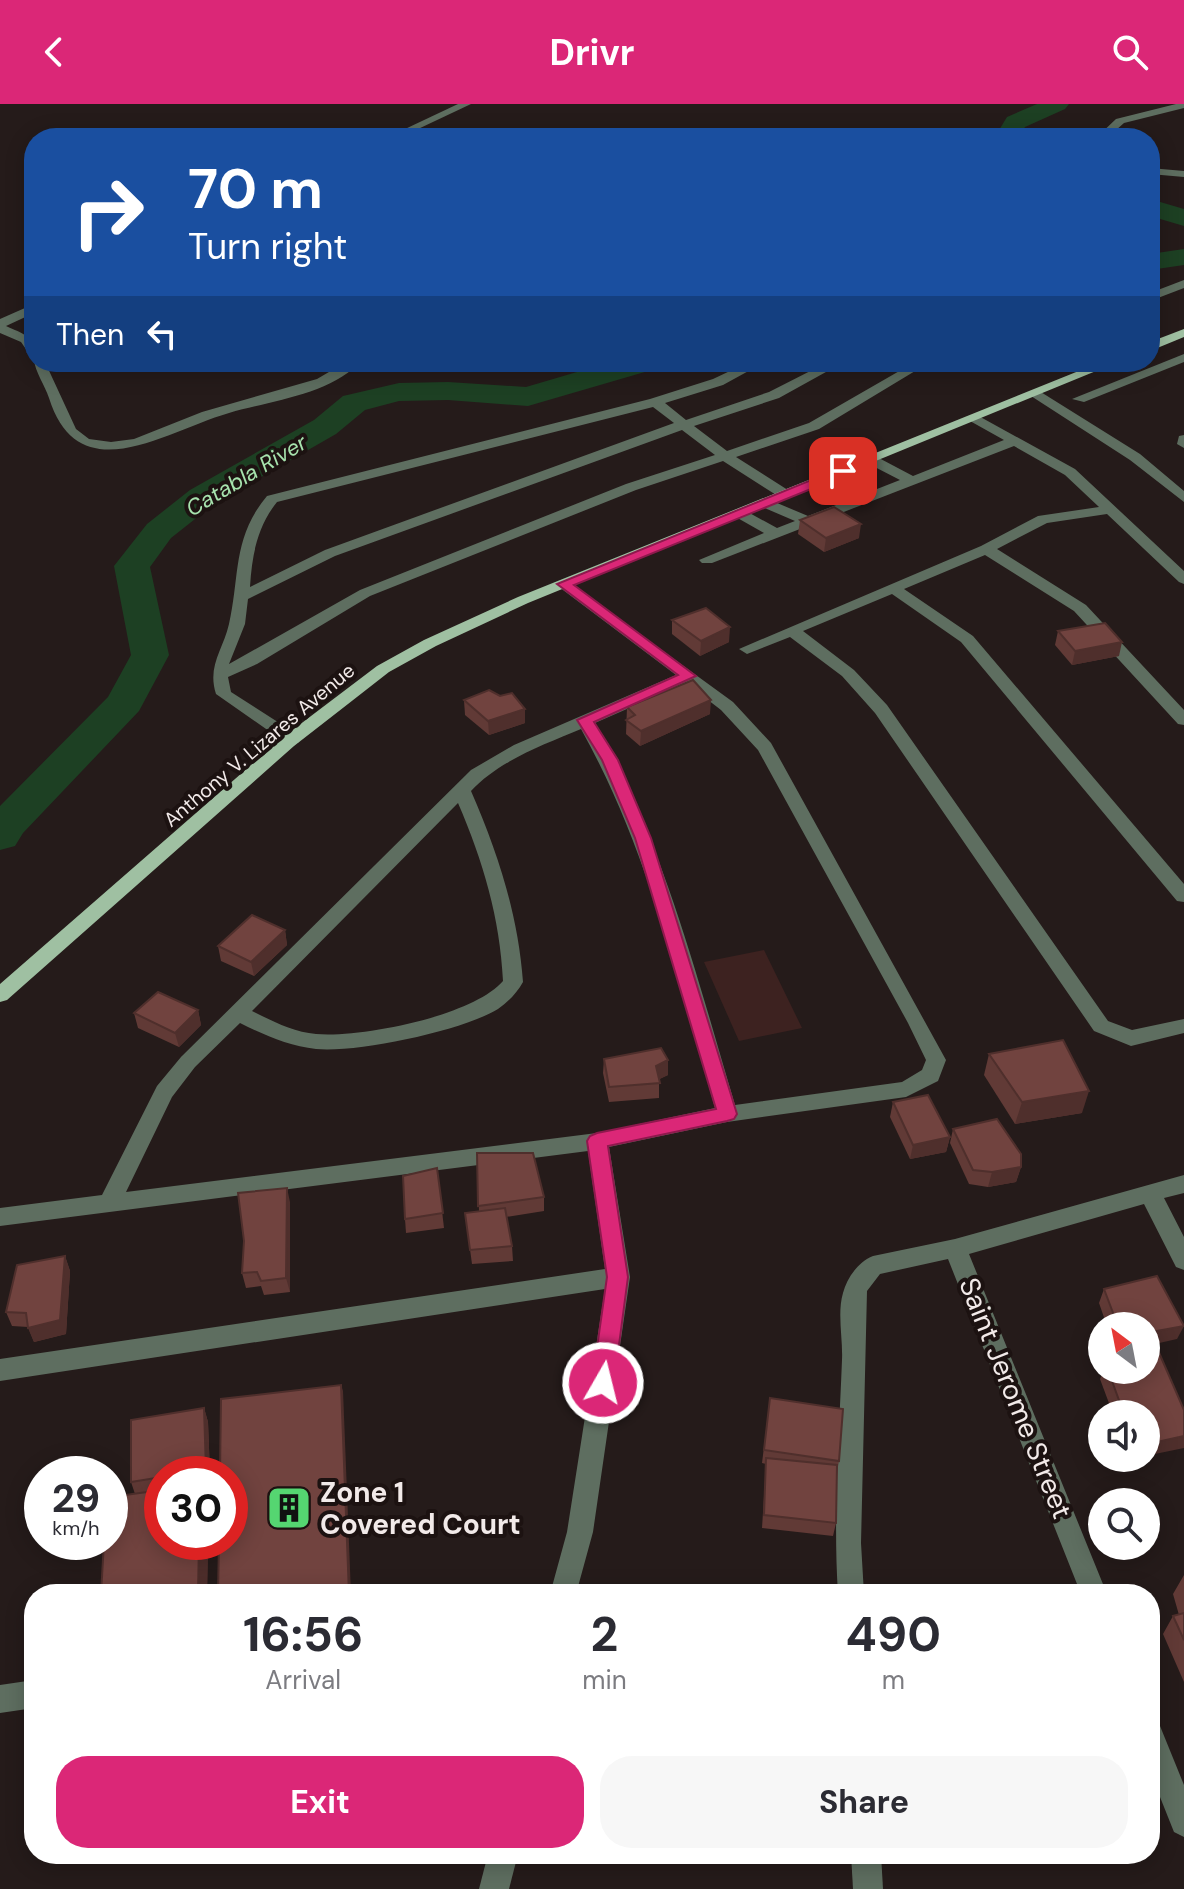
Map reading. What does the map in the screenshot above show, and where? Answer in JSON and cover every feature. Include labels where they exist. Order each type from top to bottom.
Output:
[{"type":"main road","points":[[1160,343],[1184,333]]},
{"type":"main road","name":"Anthony V. Lizares Avenue","points":[[0,995],[292,739],[383,669],[430,643],[564,584],[1087,372]]},
{"type":"street","points":[[413,128],[466,104]]},
{"type":"street","points":[[1112,128],[1120,121],[1184,105]]},
{"type":"street","points":[[1160,172],[1184,174]]},
{"type":"street","points":[[1160,293],[1184,284]]},
{"type":"street","points":[[0,326],[24,313]]},
{"type":"street","points":[[0,326],[24,338]]},
{"type":"street","points":[[1160,367],[1184,358]]},
{"type":"street","points":[[45,372],[63,421],[71,432],[85,442],[111,446],[137,443],[207,415],[322,382],[339,372]]},
{"type":"street","points":[[292,739],[224,694],[219,675],[221,659],[236,628],[244,557],[253,527],[268,503],[280,495],[399,469],[655,402],[718,382],[738,372]]},
{"type":"street","points":[[239,598],[330,553],[610,449],[774,395],[819,372]]},
{"type":"street","points":[[219,675],[251,661],[365,593],[631,487],[814,426],[907,372]]},
{"type":"street","points":[[1079,399],[1148,372]]},
{"type":"street","points":[[1036,393],[1135,457],[1184,498]]},
{"type":"street","points":[[655,402],[684,427],[786,495]]},
{"type":"street","points":[[975,418],[1070,472],[1184,579]]},
{"type":"street","points":[[707,560],[1015,441]]},
{"type":"street","points":[[872,460],[912,481]]},
{"type":"street","points":[[765,503],[807,521]]},
{"type":"street","points":[[747,649],[986,549],[1043,519],[1112,509]]},
{"type":"street","points":[[739,513],[776,533]]},
{"type":"street","points":[[986,549],[1080,608],[1184,720]]},
{"type":"street","points":[[0,1217],[597,1141],[727,1114],[906,1089],[931,1075],[936,1060],[765,747],[727,706],[564,584]]},
{"type":"street","points":[[893,588],[967,639],[1184,896]]},
{"type":"street","points":[[792,630],[848,673],[881,709],[1101,1026],[1131,1038],[1184,1026]]},
{"type":"street","points":[[109,1204],[164,1092],[188,1062],[461,789],[496,762],[688,676]]},
{"type":"street","points":[[585,720],[610,760],[643,838],[727,1114]]},
{"type":"street","points":[[239,1013],[273,1031],[324,1043],[451,1018],[480,1009],[503,995],[513,982],[505,911],[492,860],[461,789]]},
{"type":"street","points":[[566,1584],[580,1532],[618,1277],[597,1141]]},
{"type":"street","points":[[850,1584],[848,1543],[855,1291],[873,1266],[955,1248],[1184,1184]]},
{"type":"street","points":[[1150,1193],[1184,1260]]},
{"type":"street","name":"Saint Jerome Street","points":[[955,1248],[1090,1584]]},
{"type":"street","points":[[0,1370],[618,1277]]},
{"type":"street","points":[[0,1699],[24,1695]]},
{"type":"street","points":[[1160,1761],[1184,1822]]},
{"type":"street","points":[[494,1889],[500,1864]]},
{"type":"street","points":[[867,1864],[868,1889]]},
{"type":"shaded area","points":[[764,950],[802,1028],[739,1041],[704,962]]},
{"type":"building","points":[[834,507],[861,524],[826,538],[800,520]]},
{"type":"building","points":[[706,608],[730,627],[701,641],[672,620]]},
{"type":"building","points":[[1105,623],[1122,642],[1075,651],[1058,631]]},
{"type":"building","points":[[693,680],[711,700],[641,731],[626,720],[635,715],[627,707]]},
{"type":"building","points":[[489,690],[500,696],[512,693],[525,709],[488,721],[464,700]]},
{"type":"building","points":[[252,915],[285,930],[251,962],[218,946]]},
{"type":"building","points":[[158,992],[198,1010],[175,1033],[134,1013]]},
{"type":"building","points":[[1063,1040],[1089,1091],[1022,1102],[989,1054]]},
{"type":"building","points":[[661,1048],[668,1060],[656,1066],[660,1083],[609,1087],[604,1059]]},
{"type":"building","points":[[928,1095],[950,1137],[913,1145],[893,1102]]},
{"type":"building","points":[[997,1119],[1021,1154],[1021,1167],[992,1172],[973,1170],[953,1129]]},
{"type":"building","points":[[477,1153],[533,1153],[544,1197],[478,1206]]},
{"type":"building","points":[[437,1168],[443,1213],[405,1219],[403,1176]]},
{"type":"building","points":[[287,1188],[286,1278],[261,1281],[257,1272],[242,1273],[244,1241],[238,1193]]},
{"type":"building","points":[[505,1208],[512,1246],[470,1250],[465,1213]]},
{"type":"building","points":[[65,1256],[60,1320],[28,1328],[26,1313],[6,1312],[17,1265]]},
{"type":"building","points":[[1157,1276],[1184,1326],[1160,1330],[1160,1312],[1113,1312],[1104,1289]]},
{"type":"building","points":[[1160,1355],[1184,1410],[1184,1436],[1160,1441],[1160,1400],[1119,1400],[1113,1384],[1160,1384]]},
{"type":"building","name":"Zone 1 Covered Court","points":[[341,1385],[349,1584],[218,1584],[219,1560],[248,1560],[248,1456],[220,1456],[221,1399]]},
{"type":"building","points":[[770,1398],[843,1409],[839,1461],[764,1450]]},
{"type":"building","points":[[204,1408],[206,1456],[144,1456],[144,1480],[131,1482],[131,1420]]},
{"type":"building","points":[[766,1458],[837,1465],[836,1523],[764,1515]]},
{"type":"building","points":[[144,1492],[144,1560],[199,1560],[198,1584],[102,1584],[103,1560],[128,1560],[128,1495]]},
{"type":"building","points":[[1184,1613],[1184,1640],[1173,1616]]},
{"type":"waterway","name":"Catabla River","points":[[1012,128],[1016,122],[1057,104]]},
{"type":"waterway","name":"Catabla River","points":[[1160,210],[1184,218]]},
{"type":"waterway","name":"Catabla River","points":[[1160,261],[1184,257]]},
{"type":"waterway","name":"Catabla River","points":[[0,836],[4,827],[125,703],[150,655],[132,566],[159,531],[202,497],[325,427],[354,403],[399,392],[448,391],[528,397],[611,372]]},
{"type":"place","name":"Zone 1 Covered Court","points":[[289,1508]]},
{"type":"route","points":[[603,1383],[618,1277],[597,1141],[727,1114],[643,838],[610,760],[585,720],[688,676],[564,584],[843,471]]}]
